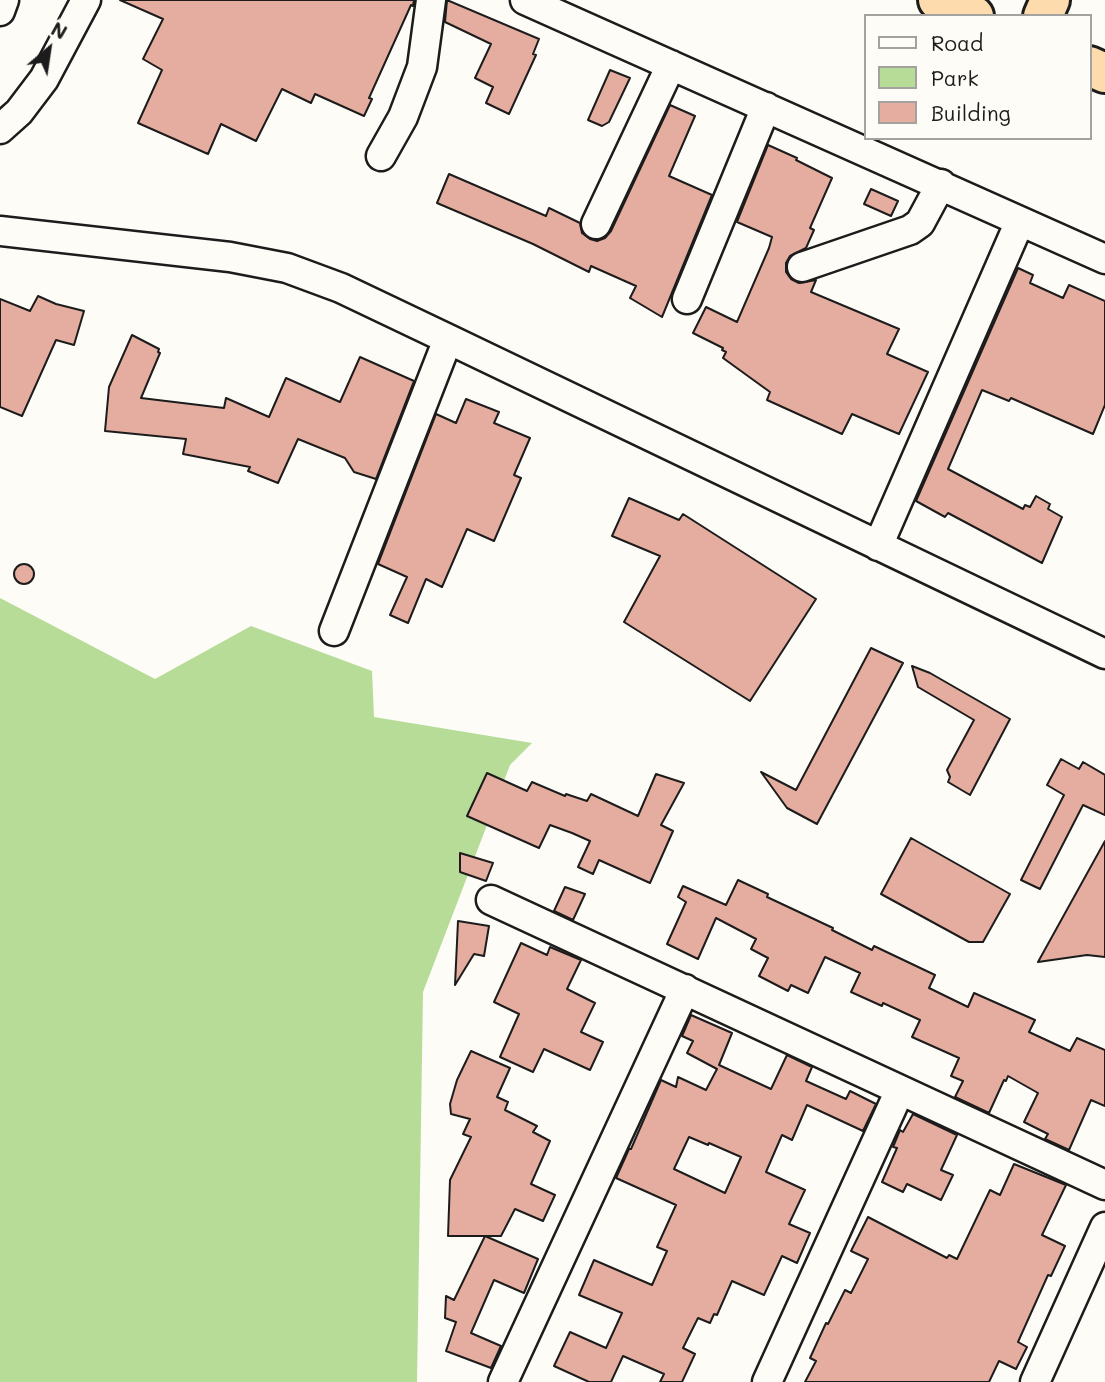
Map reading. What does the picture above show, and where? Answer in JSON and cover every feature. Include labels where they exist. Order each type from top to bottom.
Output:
[{"type":"highway","points":[[938,0],[970,14]]},
{"type":"street","points":[[0,11],[4,0]]},
{"type":"street","points":[[0,129],[19,111],[44,79],[86,0]]},
{"type":"street","points":[[381,156],[403,117],[422,67],[431,0]]},
{"type":"street","points":[[525,0],[1105,259]]},
{"type":"street","points":[[596,224],[671,65]]},
{"type":"street","points":[[687,299],[766,107]]},
{"type":"street","points":[[802,267],[910,230],[920,223],[941,184]]},
{"type":"street","points":[[878,546],[1020,221]]},
{"type":"street","points":[[0,231],[230,257],[287,268],[341,288],[1105,654]]},
{"type":"street","points":[[334,631],[448,339]]},
{"type":"street","points":[[491,900],[1105,1185]]},
{"type":"street","points":[[503,1382],[685,989]]},
{"type":"street","points":[[767,1382],[900,1090]]},
{"type":"street","points":[[1035,1382],[1105,1227]]},
{"type":"green space","points":[[0,598],[155,679],[251,626],[372,671],[374,717],[532,743],[510,765],[423,992],[417,1382],[0,1382]]},
{"type":"building","points":[[120,0],[414,0],[369,98],[372,99],[364,116],[315,94],[311,103],[282,89],[256,141],[221,124],[208,154],[138,123],[162,70],[143,59],[163,19]]},
{"type":"building","points":[[447,0],[539,39],[533,54],[536,55],[509,114],[486,103],[493,87],[475,78],[491,44],[445,22]]},
{"type":"building","points":[[610,70],[630,78],[609,122],[602,126],[588,120]]},
{"type":"building","points":[[670,105],[695,116],[669,176],[712,195],[662,317],[630,298],[636,286],[591,266],[589,272],[533,244],[437,203],[449,174],[546,216],[549,208],[580,223],[582,233],[590,239],[597,241],[605,238],[611,231]]},
{"type":"building","points":[[768,145],[832,178],[810,228],[814,230],[806,248],[790,256],[786,263],[786,272],[791,279],[799,283],[816,280],[811,292],[899,329],[887,354],[928,372],[899,434],[852,414],[842,434],[767,400],[770,392],[723,358],[726,352],[723,348],[693,333],[706,307],[737,322],[769,248],[772,237],[737,222]]},
{"type":"building","points":[[871,189],[898,201],[891,216],[864,204]]},
{"type":"building","points":[[1018,268],[1033,275],[1030,283],[1063,298],[1069,285],[1105,301],[1105,405],[1093,434],[1011,398],[1009,401],[982,390],[948,469],[1023,509],[1025,505],[1030,507],[1036,496],[1050,504],[1048,509],[1062,517],[1042,563],[948,513],[945,517],[916,501]]},
{"type":"building","points":[[38,296],[84,311],[74,345],[56,340],[22,416],[0,407],[0,299],[30,311]]},
{"type":"building","points":[[132,335],[159,349],[160,353],[141,398],[224,408],[226,398],[269,417],[286,378],[340,402],[360,357],[414,381],[376,479],[354,472],[345,458],[298,439],[278,483],[248,471],[250,467],[183,454],[186,439],[105,431],[109,387]]},
{"type":"building","points":[[466,399],[499,412],[494,423],[530,438],[514,475],[521,478],[494,541],[467,529],[442,587],[426,579],[408,623],[390,615],[407,577],[378,564],[436,414],[456,423]]},
{"type":"building","points":[[629,498],[679,520],[683,514],[816,599],[750,701],[624,622],[660,556],[612,536]]},
{"type":"building","points":[[24,564],[31,567],[34,574],[31,581],[24,584],[17,581],[14,574],[17,567]]},
{"type":"building","points":[[871,648],[903,663],[817,824],[787,808],[761,772],[796,790]]},
{"type":"building","points":[[912,666],[930,673],[1010,719],[970,795],[948,782],[950,777],[947,770],[974,720],[918,687]]},
{"type":"building","points":[[1061,759],[1079,769],[1083,762],[1105,775],[1105,815],[1083,805],[1040,889],[1021,880],[1064,795],[1047,785]]},
{"type":"building","points":[[487,773],[527,791],[532,782],[565,796],[566,794],[587,801],[591,794],[638,816],[656,774],[684,783],[661,825],[673,831],[650,883],[599,860],[593,874],[578,867],[590,841],[572,833],[550,825],[539,848],[467,816]]},
{"type":"building","points":[[911,838],[1010,894],[983,942],[969,942],[881,894]]},
{"type":"building","points":[[1105,841],[1105,957],[1087,955],[1038,962]]},
{"type":"building","points":[[460,853],[493,863],[486,881],[460,872]]},
{"type":"building","points":[[738,880],[872,950],[874,946],[935,975],[929,988],[968,1007],[974,993],[1035,1020],[1029,1032],[1070,1051],[1077,1038],[1105,1050],[1105,1106],[1091,1100],[1069,1150],[1045,1139],[1048,1134],[1024,1122],[1038,1093],[1008,1076],[989,1113],[955,1097],[963,1081],[951,1076],[959,1058],[912,1037],[920,1020],[851,992],[860,973],[825,957],[808,993],[791,985],[788,991],[759,976],[768,958],[751,949],[756,939],[716,918],[698,959],[667,944],[686,902],[678,897],[683,886],[726,905]]},
{"type":"building","points":[[565,887],[585,894],[573,920],[554,911]]},
{"type":"building","points":[[458,921],[489,926],[484,956],[474,954],[455,985]]},
{"type":"building","points":[[521,943],[547,955],[550,947],[581,960],[567,989],[595,1003],[581,1032],[603,1042],[590,1070],[544,1049],[533,1072],[500,1057],[519,1014],[494,1002]]},
{"type":"building","points":[[691,1015],[732,1033],[719,1065],[771,1089],[787,1055],[812,1067],[806,1081],[846,1099],[850,1091],[876,1104],[863,1131],[807,1105],[792,1140],[782,1135],[766,1172],[805,1190],[789,1224],[810,1233],[797,1263],[782,1256],[764,1295],[732,1281],[717,1315],[714,1314],[710,1323],[698,1318],[683,1348],[695,1354],[682,1382],[660,1382],[664,1374],[623,1356],[611,1382],[589,1382],[554,1366],[570,1332],[606,1348],[622,1313],[579,1295],[594,1260],[652,1285],[667,1251],[657,1247],[676,1205],[616,1178],[661,1080],[676,1087],[678,1077],[706,1090],[717,1069],[687,1053],[693,1041],[682,1036]],"holes":[[[689,1137],[708,1145],[709,1143],[741,1157],[725,1193],[674,1169]]]},
{"type":"building","points":[[471,1051],[510,1068],[497,1097],[508,1102],[505,1110],[537,1126],[533,1132],[550,1141],[531,1184],[555,1195],[543,1221],[515,1209],[501,1236],[448,1236],[450,1180],[471,1137],[463,1134],[470,1119],[451,1114],[450,1104],[457,1080]]},
{"type":"building","points":[[913,1114],[957,1135],[941,1170],[953,1175],[941,1200],[907,1184],[903,1192],[882,1182],[897,1148],[893,1147],[900,1130],[903,1132]]},
{"type":"building","points":[[1014,1164],[1066,1185],[1042,1235],[1065,1246],[1051,1276],[1048,1275],[1018,1342],[1027,1347],[1016,1369],[999,1361],[989,1382],[805,1382],[816,1361],[810,1358],[826,1323],[828,1324],[845,1290],[851,1293],[868,1259],[851,1251],[868,1217],[947,1258],[949,1255],[957,1259],[990,1190],[1000,1195]]},
{"type":"building","points":[[485,1236],[538,1259],[524,1293],[494,1280],[471,1333],[501,1346],[491,1368],[446,1351],[456,1322],[445,1318],[446,1296],[454,1300]]}]
